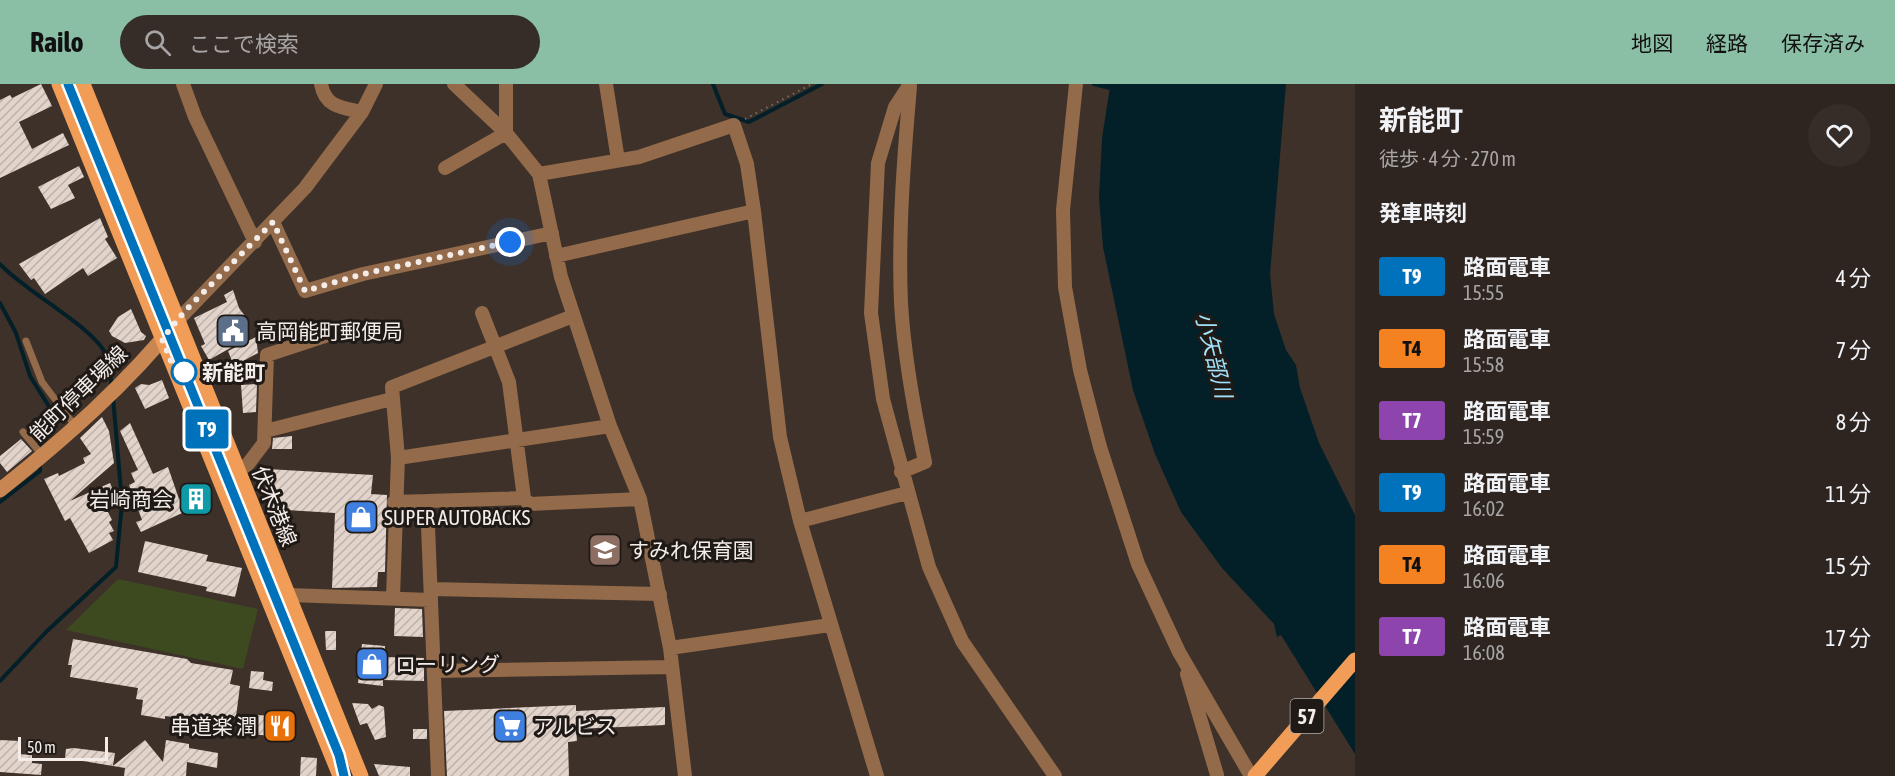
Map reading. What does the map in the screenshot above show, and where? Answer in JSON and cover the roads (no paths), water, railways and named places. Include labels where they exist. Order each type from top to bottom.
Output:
[{"type":"main road","name":"伏木港線","points":[[59,84],[340,776]]},
{"type":"main road","name":"伏木港線","points":[[83,84],[361,776]]},
{"type":"main road","name":"能町停車場線","points":[[0,490],[76,427],[178,320]]},
{"type":"main road","name":"57","points":[[1255,775],[1355,660]]},
{"type":"street","points":[[183,84],[195,117],[255,242]]},
{"type":"street","points":[[321,84],[323,96],[332,105],[362,112]]},
{"type":"street","points":[[178,320],[305,188],[362,112],[376,84]]},
{"type":"street","points":[[454,84],[506,132],[539,174],[556,256],[573,316],[610,426],[640,499],[670,648],[685,776]]},
{"type":"street","points":[[506,84],[506,132]]},
{"type":"street","points":[[606,84],[618,160]]},
{"type":"street","points":[[901,472],[925,462],[912,395],[901,302],[904,156],[910,84]]},
{"type":"street","points":[[910,84],[895,107],[878,163],[871,313],[883,399],[901,472],[929,567],[962,641],[1055,776]]},
{"type":"street","points":[[1076,84],[1063,210],[1065,287],[1080,370],[1100,447],[1138,564],[1179,652],[1255,775]]},
{"type":"street","points":[[539,174],[639,157],[734,125],[747,164],[754,211],[780,437],[800,520],[830,625],[877,776]]},
{"type":"street","points":[[446,168],[506,132]]},
{"type":"street","points":[[556,256],[754,211]]},
{"type":"street","points":[[273,222],[305,291],[363,274],[552,233]]},
{"type":"street","points":[[482,313],[508,382],[518,440],[524,498],[529,504],[640,499]]},
{"type":"street","points":[[393,597],[394,502],[398,458],[392,387],[573,316]]},
{"type":"street","points":[[238,471],[248,464],[264,443],[267,355],[349,328]]},
{"type":"street","points":[[265,431],[392,399]]},
{"type":"street","points":[[398,458],[610,426]]},
{"type":"street","points":[[800,520],[907,493]]},
{"type":"street","points":[[394,502],[524,498]]},
{"type":"street","points":[[427,501],[438,776]]},
{"type":"street","points":[[289,596],[660,594]]},
{"type":"street","points":[[670,648],[830,625]]},
{"type":"street","points":[[1179,652],[1217,775]]},
{"type":"street","points":[[434,671],[672,667]]},
{"type":"lane","points":[[26,341],[42,382],[76,427]]},
{"type":"lane","points":[[23,432],[43,456]]},
{"type":"water","name":"小矢部川","points":[[1100,84],[1286,84],[1270,274],[1274,314],[1286,350],[1296,365],[1300,388],[1319,443],[1355,515],[1355,754],[1281,635],[1277,637],[1274,624],[1222,568],[1181,512],[1155,454],[1133,390],[1103,247],[1099,198],[1102,138],[1110,87]]},
{"type":"waterway","points":[[713,84],[725,114],[749,122],[822,84]]},
{"type":"waterway","points":[[1094,84],[1114,89]]},
{"type":"waterway","points":[[0,264],[98,343],[106,354],[112,387]]},
{"type":"waterway","points":[[0,303],[16,333],[30,376],[58,421],[37,448]]},
{"type":"waterway","points":[[0,681],[46,632],[116,567],[122,503],[113,397]]},
{"type":"waterway","points":[[0,502],[40,471],[40,463]]},
{"type":"tram line","points":[[68,84],[348,776]]},
{"type":"tram line","name":"T9","points":[[68,84],[339,755],[344,776]]},
{"type":"place","name":"高岡能町郵便局","points":[[233,331]]},
{"type":"place","name":"新能町","points":[[184,372]]},
{"type":"place","name":"岩崎商会","points":[[196,499]]},
{"type":"place","name":"SUPER AUTOBACKS","points":[[361,517]]},
{"type":"place","name":"すみれ保育園","points":[[605,550]]},
{"type":"place","name":"ローリング","points":[[372,664]]},
{"type":"place","name":"串道楽 潤","points":[[280,726]]},
{"type":"place","name":"アルビス","points":[[510,726]]}]
